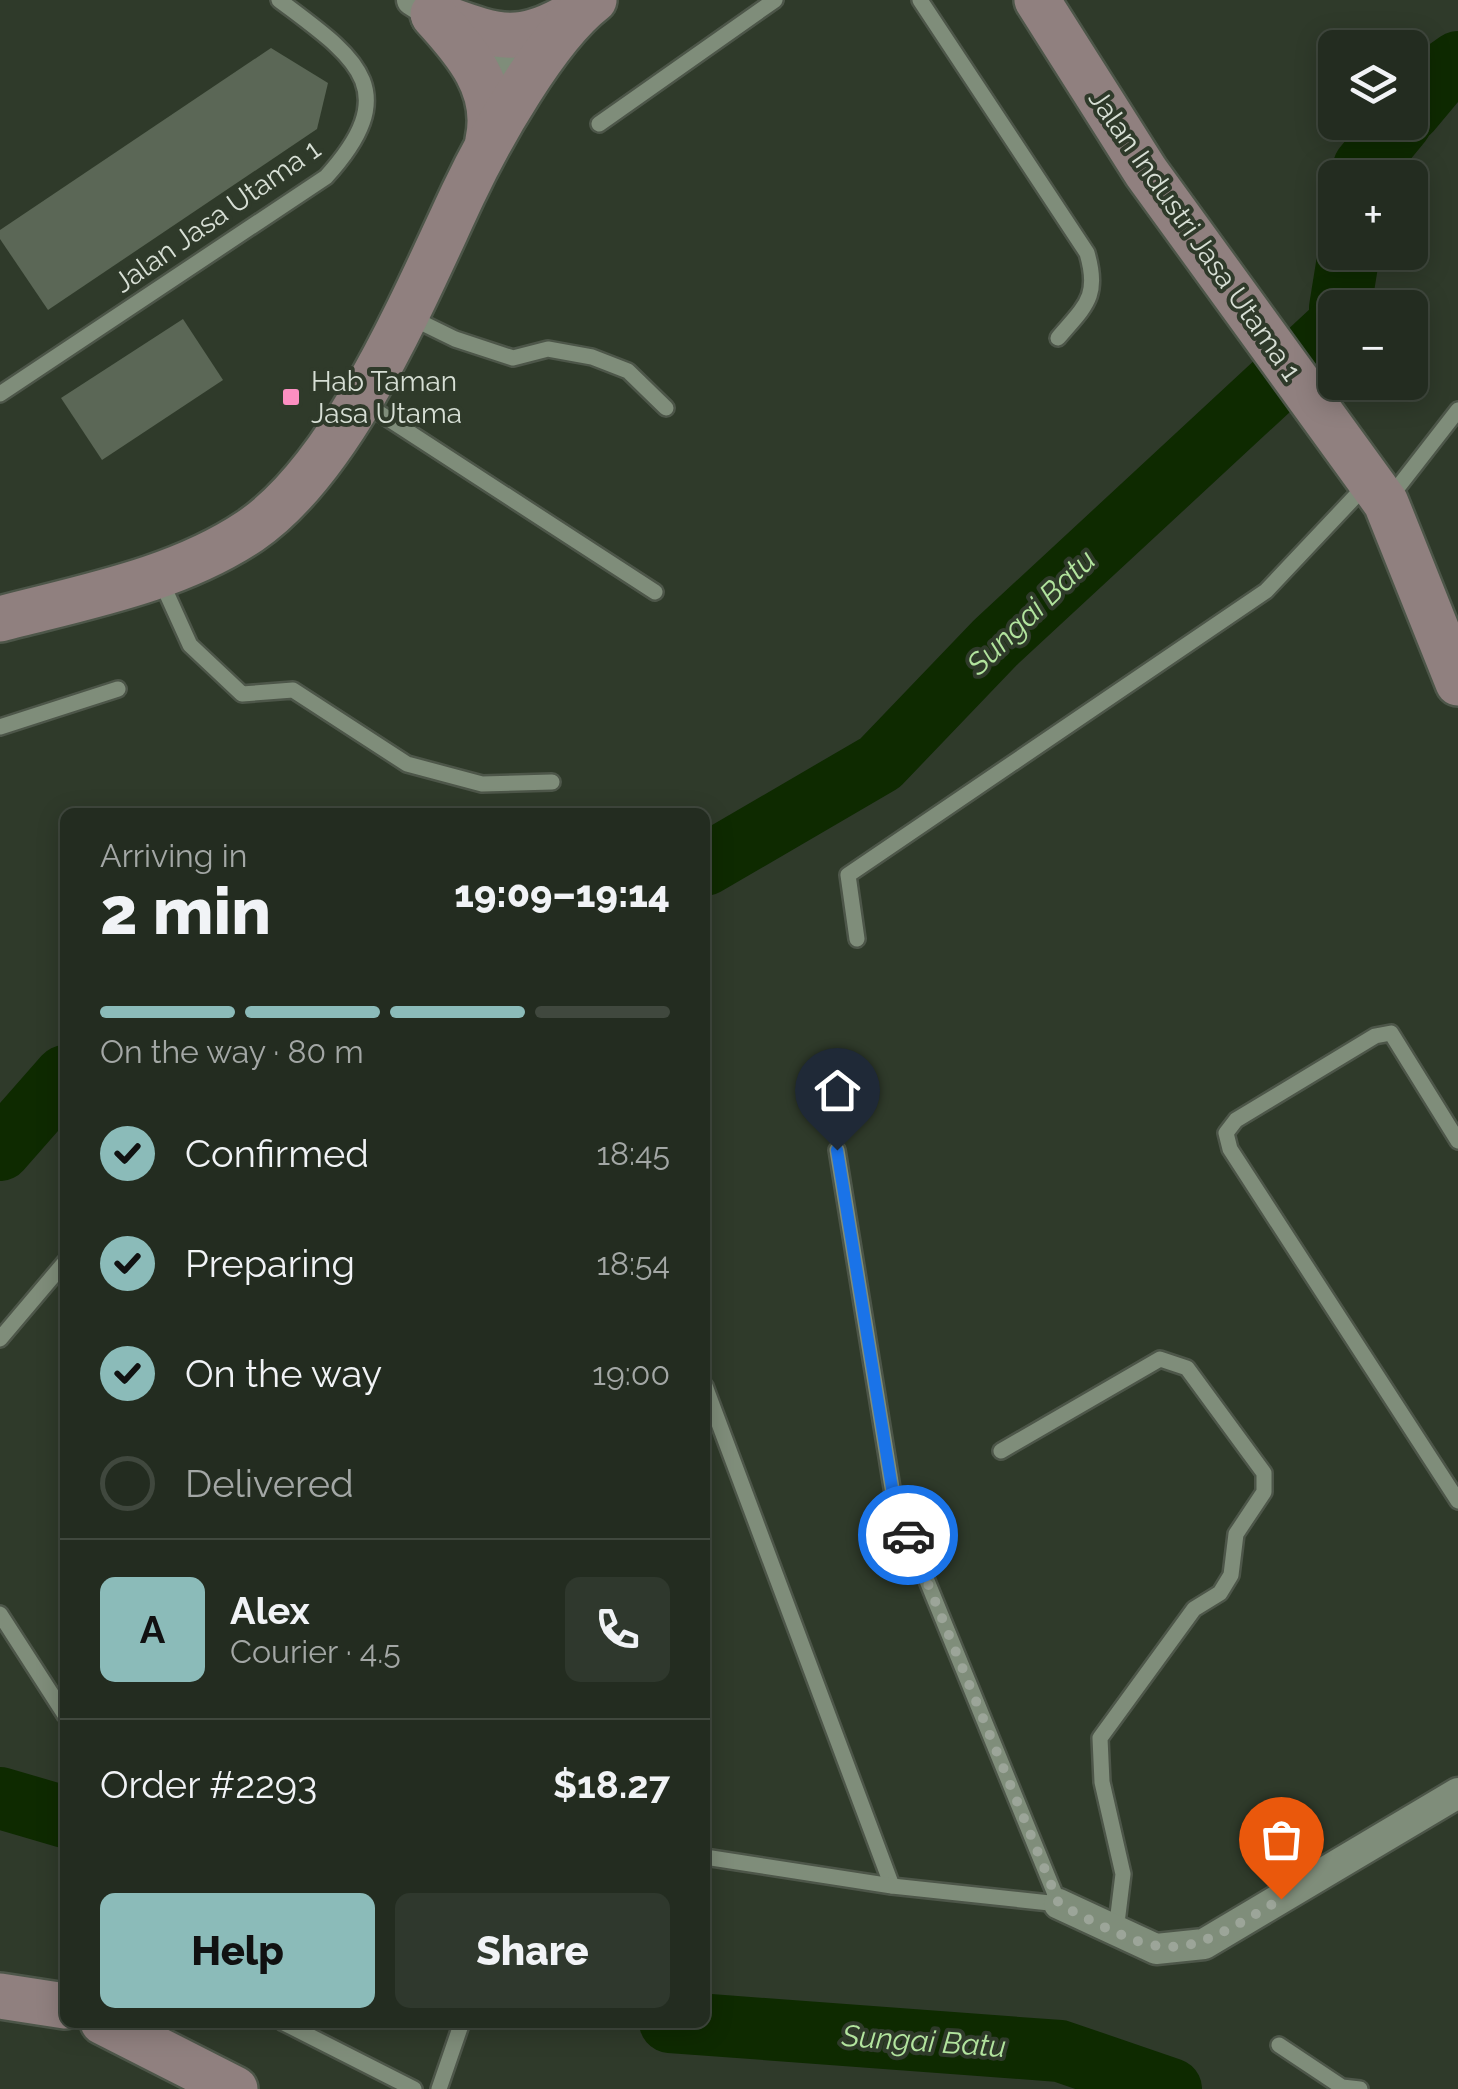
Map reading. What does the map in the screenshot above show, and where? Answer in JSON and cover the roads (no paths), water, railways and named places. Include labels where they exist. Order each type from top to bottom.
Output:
[{"type":"street","name":"Jalan Industri Jasa Utama 1","points":[[1038,0],[1146,172],[1367,478],[1458,683]]},
{"type":"street","points":[[423,7],[508,38],[548,30],[589,4]]},
{"type":"street","points":[[0,619],[158,574],[231,542],[292,496],[358,399],[406,315],[488,140],[589,4]]},
{"type":"street","points":[[423,7],[532,76]]},
{"type":"street","points":[[423,7],[460,45],[484,85],[492,108],[488,140]]},
{"type":"street","points":[[1059,1904],[1115,1934],[1156,1950],[1204,1944],[1458,1793]]},
{"type":"street","points":[[0,1996],[60,2005]]},
{"type":"street","points":[[115,2028],[235,2089]]},
{"type":"lane","name":"Jalan Jasa Utama 1","points":[[0,394],[326,177],[348,154],[366,113],[364,84],[350,54],[278,0]]},
{"type":"lane","points":[[599,124],[775,0]]},
{"type":"lane","points":[[920,0],[1087,253],[1094,276],[1090,301],[1058,338]]},
{"type":"lane","points":[[406,315],[455,340],[513,358],[548,349],[592,357],[628,370],[666,408]]},
{"type":"lane","points":[[358,399],[655,592]]},
{"type":"lane","points":[[857,939],[848,875],[1266,591],[1367,478],[1458,410]]},
{"type":"lane","points":[[158,574],[190,645],[242,694],[293,690],[407,764],[482,784],[552,782]]},
{"type":"lane","points":[[0,727],[118,689]]},
{"type":"lane","points":[[1458,1141],[1391,1034],[1375,1036],[1236,1120],[1226,1134],[1230,1149],[1458,1501]]},
{"type":"lane","points":[[710,1858],[892,1886],[1059,1904],[894,1500],[837,1150]]},
{"type":"lane","points":[[0,1339],[60,1268]]},
{"type":"lane","points":[[1000,1451],[1160,1359],[1188,1368],[1264,1473],[1264,1492],[1236,1534],[1232,1575],[1220,1593],[1194,1609],[1100,1738],[1102,1782],[1123,1874],[1115,1934]]},
{"type":"lane","points":[[710,1399],[892,1886]]},
{"type":"lane","points":[[0,1614],[60,1707]]},
{"type":"lane","points":[[294,2028],[414,2089]]},
{"type":"lane","points":[[439,2089],[460,2028]]},
{"type":"lane","points":[[1279,2045],[1342,2087],[1360,2089]]},
{"type":"waterway","name":"Sungai Batu","points":[[1428,90],[1458,62]]},
{"type":"waterway","name":"Sungai Batu","points":[[1370,160],[1386,140]]},
{"type":"waterway","name":"Sungai Batu","points":[[1343,290],[1346,270]]},
{"type":"waterway","name":"Sungai Batu","points":[[710,862],[880,763],[996,642],[1318,344]]},
{"type":"waterway","name":"Sungai Batu","points":[[0,1150],[60,1082]]},
{"type":"waterway","name":"Sungai Batu","points":[[0,1798],[60,1816]]},
{"type":"waterway","name":"Sungai Batu","points":[[710,2025],[1060,2051],[1171,2089]]},
{"type":"place","name":"Hab Taman Jasa Utama","points":[[291,397]]}]
